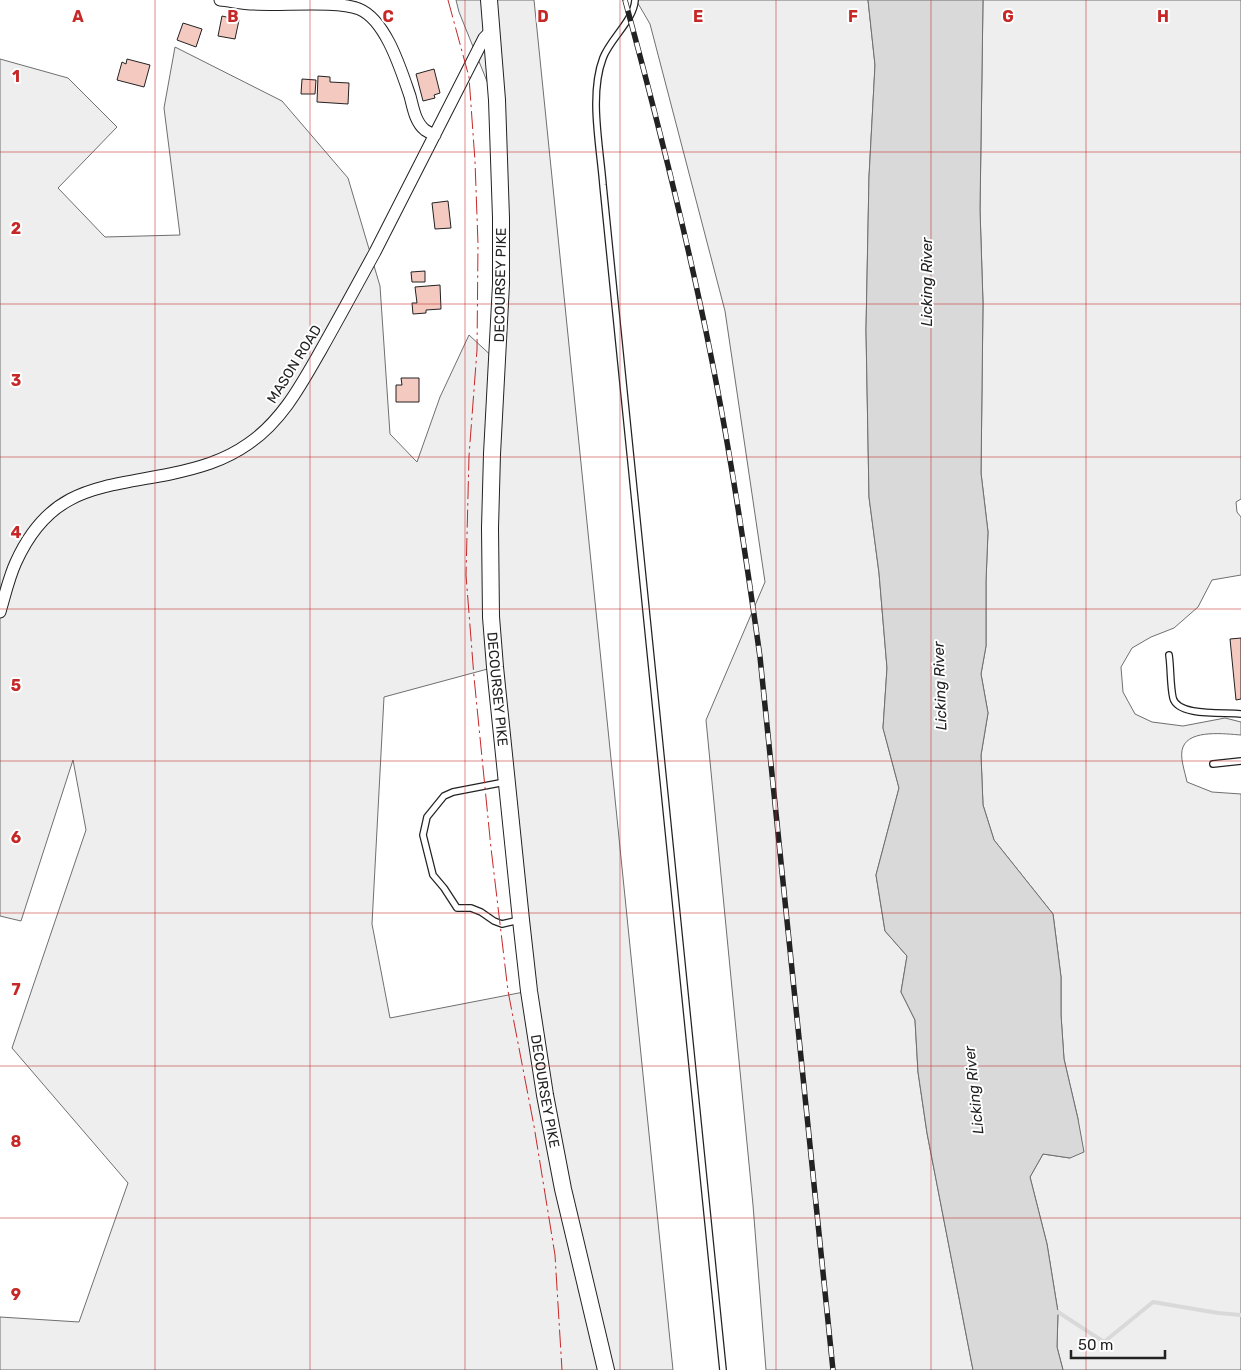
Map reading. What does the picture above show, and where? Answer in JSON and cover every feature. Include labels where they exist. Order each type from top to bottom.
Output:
[{"type":"main road","name":"DECOURSEY PIKE","points":[[489,0],[497,106],[501,284],[490,528],[491,607],[495,667],[529,991],[546,1104],[563,1189],[606,1370]]},
{"type":"street","points":[[220,0],[254,4],[337,4],[362,9],[377,22],[387,38],[416,116],[424,129],[435,135]]},
{"type":"street","name":"MASON ROAD","points":[[0,612],[15,563],[40,522],[53,509],[71,498],[95,489],[201,468],[231,455],[267,430],[297,391],[350,300],[484,38],[492,32]]},
{"type":"lane","points":[[635,0],[629,16],[603,58],[598,74],[596,106],[723,1370]]},
{"type":"lane","points":[[1169,655],[1174,700],[1178,707],[1184,710],[1200,712],[1241,714]]},
{"type":"lane","points":[[1213,764],[1241,761]]},
{"type":"lane","points":[[507,782],[453,792],[444,796],[427,817],[423,835],[433,875],[457,908],[470,908],[502,924],[521,920]]},
{"type":"shaded area","points":[[456,0],[534,0],[673,1370],[0,1370],[0,1317],[79,1322],[128,1183],[12,1048],[86,830],[73,760],[21,921],[0,916],[0,59],[68,78],[117,127],[58,188],[105,237],[180,235],[164,108],[175,47],[282,101],[348,178],[380,286],[390,434],[417,462],[440,397],[469,335],[497,361],[497,106],[459,12]],"holes":[[[495,667],[529,991],[390,1018],[372,924],[384,697]]]},
{"type":"shaded area","points":[[636,0],[868,0],[875,65],[869,177],[866,330],[869,497],[879,573],[887,668],[883,728],[899,788],[876,875],[885,931],[907,956],[901,992],[915,1020],[918,1072],[927,1133],[973,1370],[766,1370],[753,1205],[706,720],[765,582],[725,311],[650,24]]},
{"type":"shaded area","points":[[983,0],[1241,0],[1241,499],[1236,502],[1237,512],[1241,517],[1241,575],[1212,580],[1198,607],[1174,628],[1151,637],[1132,648],[1121,667],[1123,692],[1135,714],[1152,722],[1183,726],[1225,718],[1241,722],[1241,735],[1209,734],[1193,737],[1183,747],[1182,755],[1187,782],[1212,792],[1241,794],[1241,1370],[1063,1370],[1057,1347],[1058,1312],[1047,1244],[1030,1177],[1043,1154],[1070,1158],[1078,1119],[1064,1059],[1061,977],[1053,914],[994,840],[983,805],[981,755],[988,713],[981,674],[986,646],[988,532],[981,473],[983,303],[980,210]]},
{"type":"water","name":"Licking River","points":[[868,0],[983,0],[980,210],[983,303],[981,473],[988,532],[986,646],[981,674],[988,713],[981,755],[983,805],[994,840],[1053,914],[1061,977],[1064,1059],[1084,1152],[1070,1158],[1043,1154],[1030,1177],[1047,1244],[1058,1312],[1057,1347],[1063,1370],[973,1370],[927,1133],[918,1072],[915,1020],[901,992],[907,956],[885,931],[876,875],[899,788],[883,728],[887,668],[879,573],[869,497],[866,330],[869,177],[875,65]]},
{"type":"building","points":[[222,16],[239,20],[235,39],[218,36]]},
{"type":"building","points":[[183,23],[202,29],[196,47],[177,40]]},
{"type":"building","points":[[127,59],[150,65],[144,87],[117,80],[122,62],[126,64]]},
{"type":"building","points":[[434,69],[440,93],[434,95],[435,98],[423,101],[416,74]]},
{"type":"building","points":[[318,76],[330,77],[330,82],[349,83],[348,104],[317,102]]},
{"type":"building","points":[[302,79],[316,80],[315,94],[301,94]]},
{"type":"building","points":[[448,201],[451,228],[435,229],[432,203]]},
{"type":"building","points":[[425,271],[425,282],[412,282],[411,272]]},
{"type":"building","points":[[440,285],[441,309],[426,310],[426,313],[413,314],[412,303],[417,303],[415,287]]},
{"type":"building","points":[[401,378],[419,378],[419,402],[396,402],[396,385],[402,385]]},
{"type":"building","points":[[1241,638],[1241,699],[1236,700],[1230,639]]},
{"type":"waterway","points":[[1055,1313],[1058,1312],[1104,1342],[1153,1302],[1241,1315]]},
{"type":"railway","points":[[625,0],[671,177],[702,311],[744,543],[760,657],[833,1370]]},
{"type":"power","points":[[448,0],[469,77],[475,161],[478,244],[477,350],[469,456],[466,575],[474,677],[491,848],[508,991],[534,1126],[555,1255],[562,1370]]}]
